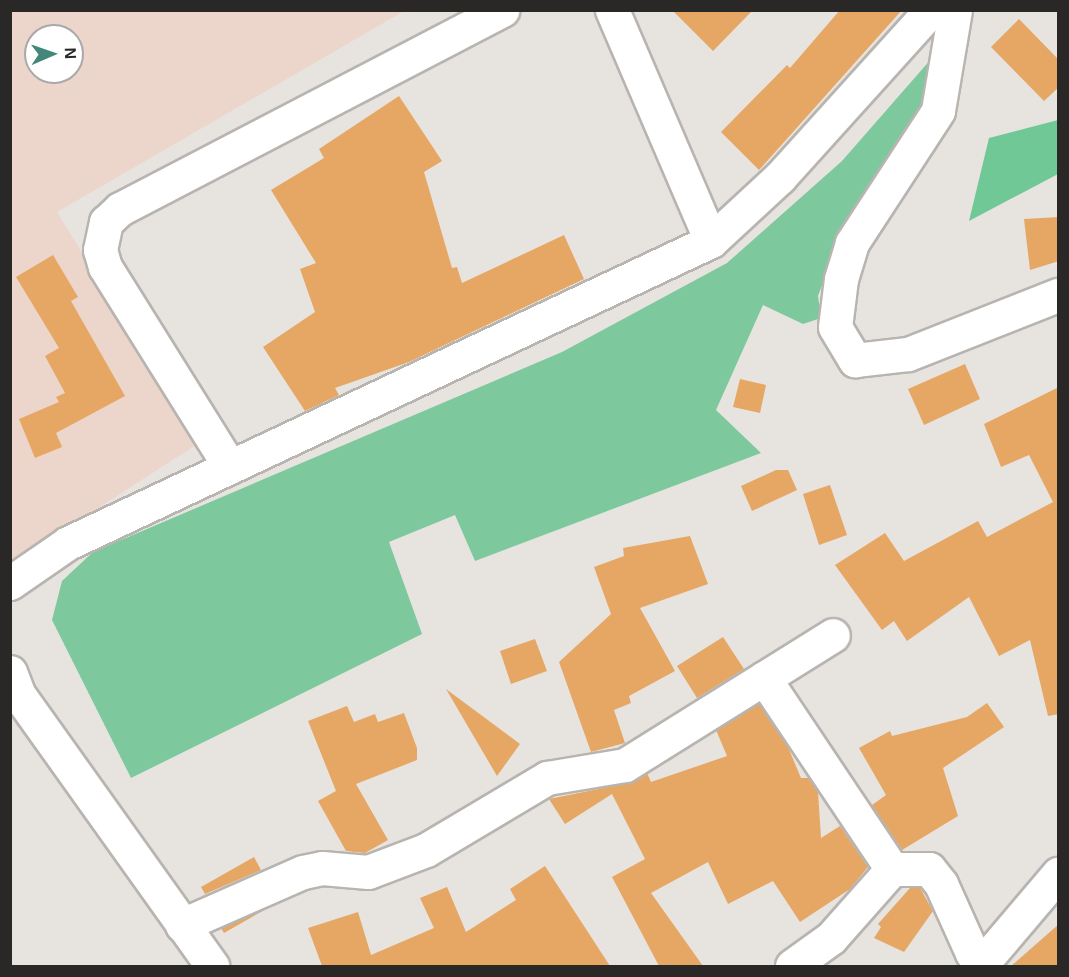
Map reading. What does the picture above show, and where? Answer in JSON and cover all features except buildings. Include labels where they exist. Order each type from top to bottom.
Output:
[{"type":"street","points":[[230,467],[105,267],[100,240],[106,222],[120,209],[502,10]]},
{"type":"street","points":[[612,10],[711,241]]},
{"type":"street","points":[[10,583],[68,543],[711,241],[780,177],[932,10]]},
{"type":"street","points":[[955,10],[938,111],[852,243],[841,279],[835,327],[855,360],[908,354],[1059,295]]},
{"type":"street","points":[[182,925],[303,872],[322,868],[368,872],[426,850],[547,778],[625,765],[833,635]]},
{"type":"street","points":[[10,672],[19,695],[212,966]]},
{"type":"street","points":[[764,678],[892,869]]},
{"type":"street","points":[[792,966],[831,938],[892,869],[929,869],[941,884],[972,953],[981,965],[1059,874]]},
{"type":"shaded area","points":[[11,11],[404,11],[57,212],[199,443],[11,564]]},
{"type":"green space","points":[[932,58],[920,110],[837,245],[818,296],[821,318],[803,324],[763,305],[716,410],[761,453],[475,561],[455,515],[389,542],[422,634],[131,778],[52,620],[62,581],[93,552],[562,352],[727,263],[842,161]]},
{"type":"green space","points":[[1058,120],[1058,174],[969,221],[989,138]]}]
